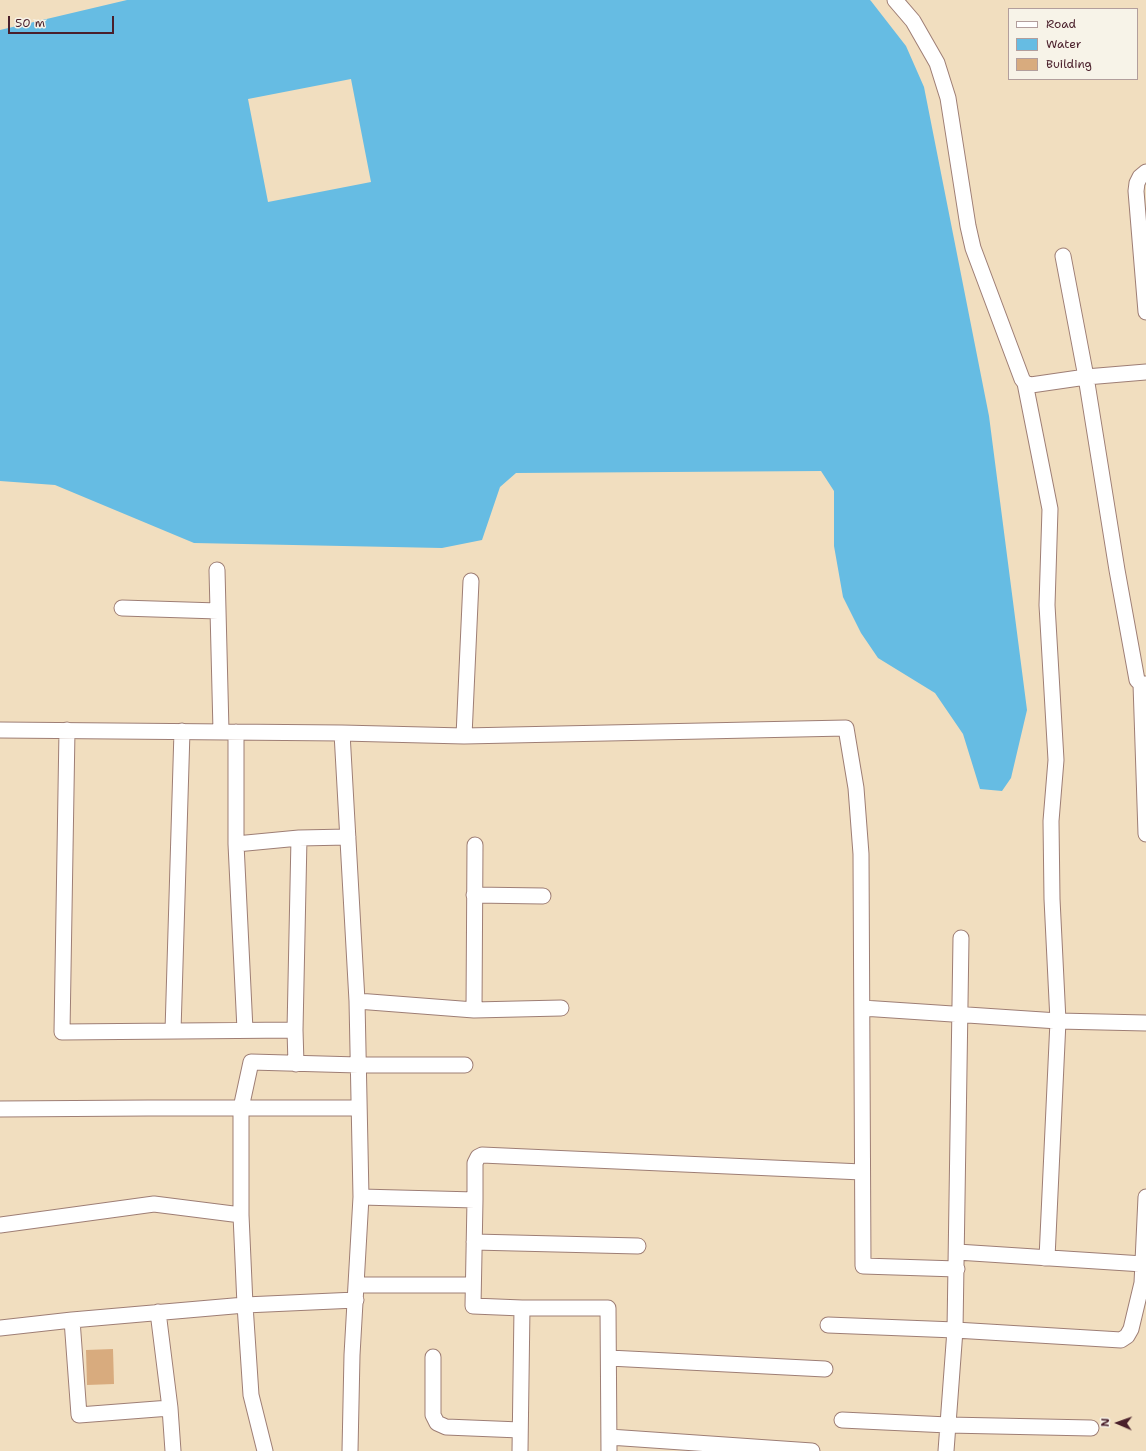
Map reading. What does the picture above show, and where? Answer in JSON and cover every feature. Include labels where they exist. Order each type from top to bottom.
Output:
[{"type":"street","points":[[895,0],[913,22],[937,63],[948,98],[968,226],[973,248],[1022,379],[1025,383],[1050,509],[1047,605],[1056,760],[1051,821],[1052,899],[1058,1021],[1046,1258]]},
{"type":"street","points":[[1146,172],[1140,177],[1137,183],[1136,191],[1146,305]]},
{"type":"street","points":[[1063,256],[1086,377],[1117,570],[1137,680],[1144,684],[1146,834]]},
{"type":"street","points":[[1025,383],[1031,385],[1086,377],[1146,372]]},
{"type":"street","points":[[217,570],[221,732]]},
{"type":"street","points":[[464,736],[471,581]]},
{"type":"street","points":[[122,608],[218,610]]},
{"type":"street","points":[[0,730],[342,733],[464,736],[846,728],[856,788],[862,854],[863,1266],[957,1270]]},
{"type":"street","points":[[67,730],[62,1032],[295,1030]]},
{"type":"street","points":[[173,1031],[182,731]]},
{"type":"street","points":[[236,732],[236,844],[245,1030]]},
{"type":"street","points":[[342,733],[357,1001],[361,1197],[352,1355],[350,1451]]},
{"type":"street","points":[[236,844],[299,838],[348,837]]},
{"type":"street","points":[[296,1064],[295,1030],[299,838]]},
{"type":"street","points":[[474,1010],[475,845]]},
{"type":"street","points":[[474,895],[543,896]]},
{"type":"street","points":[[946,1451],[956,1330],[961,938]]},
{"type":"street","points":[[357,1001],[474,1010],[562,1008]]},
{"type":"street","points":[[862,1008],[1058,1021],[1146,1023]]},
{"type":"street","points":[[265,1451],[251,1395],[245,1305],[241,1108],[251,1062],[358,1065],[465,1065]]},
{"type":"street","points":[[0,1109],[359,1108]]},
{"type":"street","points":[[812,1451],[609,1444],[608,1308],[522,1308],[473,1306],[475,1163],[478,1157],[482,1155],[862,1172]]},
{"type":"street","points":[[361,1197],[475,1200]]},
{"type":"street","points":[[828,1325],[956,1330],[1121,1340],[1127,1336],[1131,1328],[1142,1283],[1146,1197]]},
{"type":"street","points":[[0,1225],[154,1204],[242,1215]]},
{"type":"street","points":[[474,1242],[638,1246]]},
{"type":"street","points":[[957,1252],[1143,1264]]},
{"type":"street","points":[[357,1285],[473,1285]]},
{"type":"street","points":[[0,1328],[72,1320],[245,1305],[356,1300]]},
{"type":"street","points":[[520,1451],[522,1308]]},
{"type":"street","points":[[158,1312],[174,1451]]},
{"type":"street","points":[[72,1320],[79,1415],[170,1408]]},
{"type":"street","points":[[433,1357],[433,1415],[437,1423],[446,1427],[520,1430]]},
{"type":"street","points":[[609,1358],[825,1369]]},
{"type":"street","points":[[842,1420],[948,1425],[1091,1428]]},
{"type":"water","points":[[127,0],[870,0],[906,46],[924,87],[989,416],[1027,710],[1011,778],[1002,791],[980,789],[963,734],[935,693],[878,658],[861,633],[843,597],[834,546],[834,491],[821,471],[516,473],[500,487],[482,540],[442,548],[194,543],[55,485],[0,481],[0,30]],"holes":[[[351,79],[371,182],[268,202],[248,99]]]},
{"type":"building","points":[[113,1349],[114,1384],[87,1385],[86,1350]]}]
